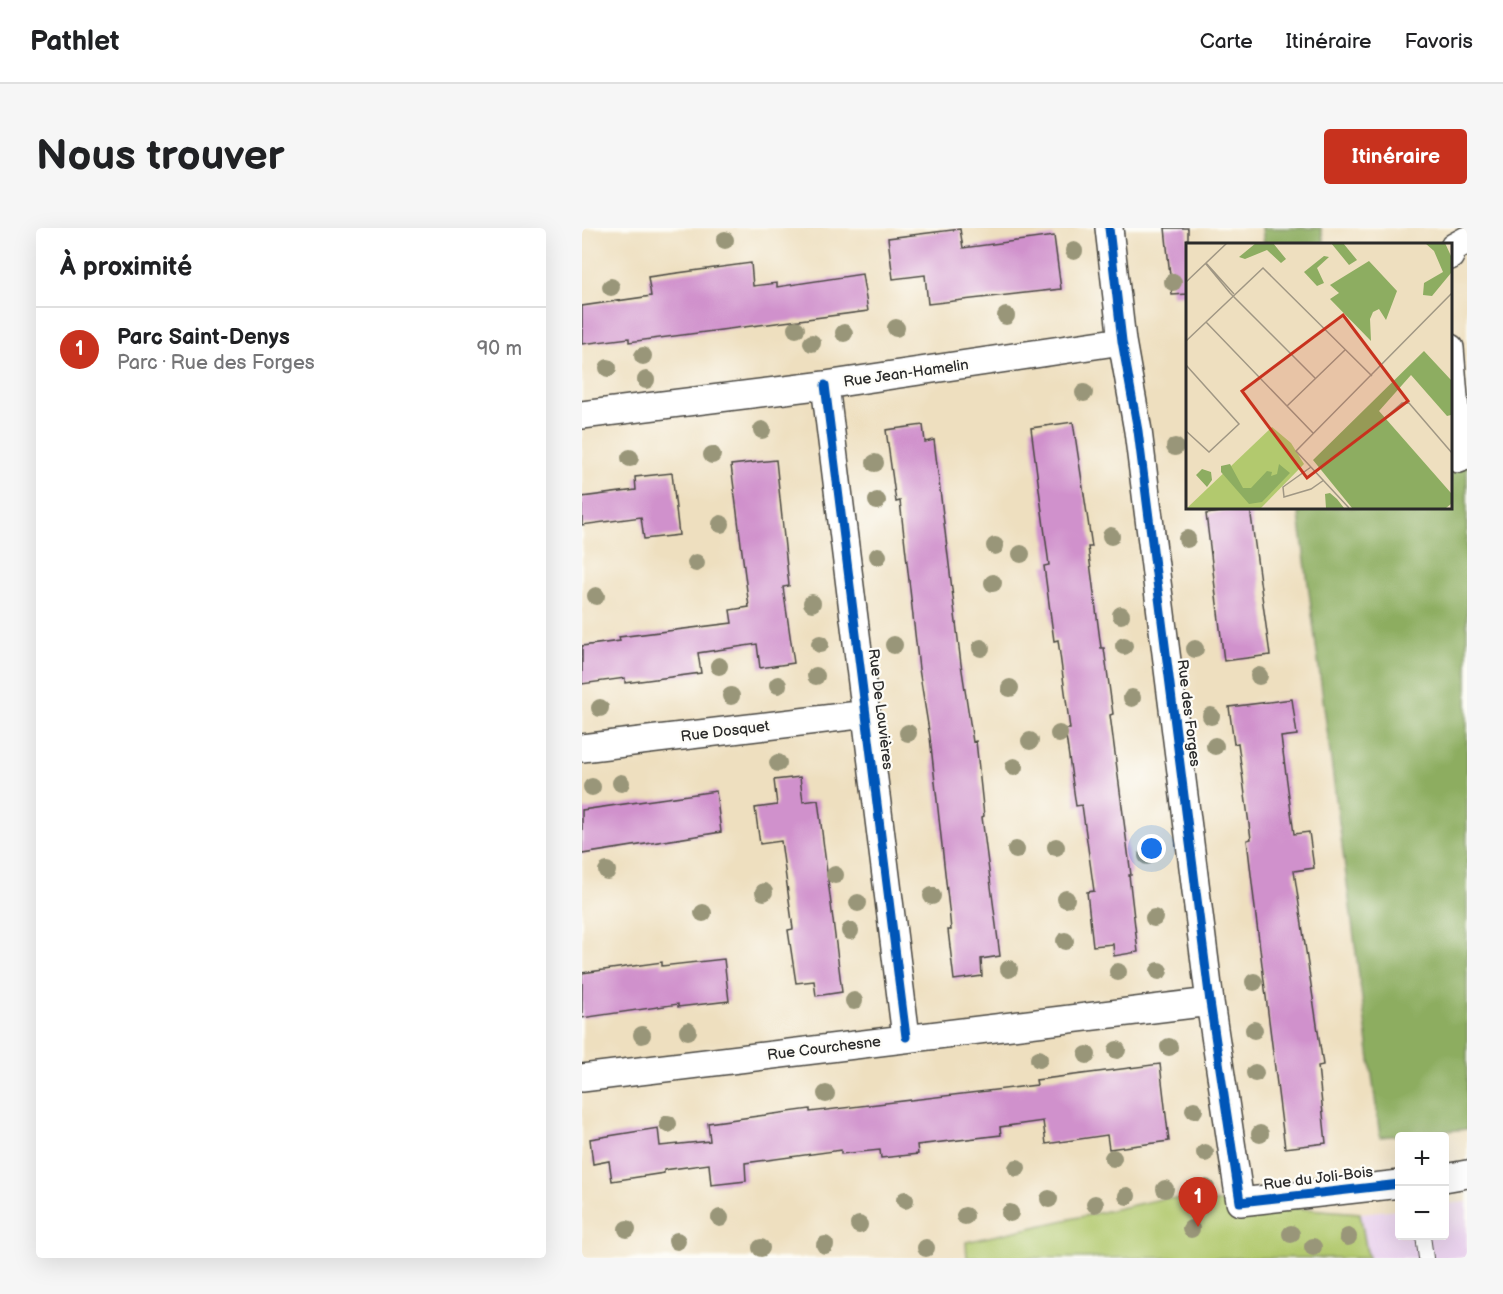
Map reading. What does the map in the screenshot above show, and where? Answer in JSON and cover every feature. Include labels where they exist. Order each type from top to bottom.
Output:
[{"type":"street","name":"Rue des Forges","points":[[1109,228],[1122,341],[1138,431],[1210,1002],[1240,1202]]},
{"type":"street","points":[[1452,252],[1454,247],[1467,240]]},
{"type":"street","name":"Rue Jean-Hamelin","points":[[582,415],[825,385],[1122,341]]},
{"type":"street","points":[[1452,373],[1459,459]]},
{"type":"street","name":"Rue De Louvières","points":[[825,385],[906,1037]]},
{"type":"street","name":"Rue Dosquet","points":[[582,748],[867,714]]},
{"type":"street","name":"Rue Courchesne","points":[[582,1078],[1210,1002]]},
{"type":"street","points":[[1449,1177],[1467,1174]]},
{"type":"street","name":"Rue du Joli-Bois","points":[[1240,1202],[1395,1185]]},
{"type":"lane","points":[[1424,1240],[1426,1258]]},
{"type":"shaded area","points":[[1467,1202],[1467,1258],[1368,1258],[1360,1213],[1395,1209],[1395,1240],[1449,1240],[1449,1204]]},
{"type":"green space","points":[[1262,228],[1321,228],[1324,243],[1264,243]]},
{"type":"green space","points":[[1467,462],[1467,1129],[1395,1132],[1395,1136],[1380,1137],[1298,508],[1452,508],[1452,464]]},
{"type":"green space","points":[[1165,1198],[1360,1213],[1368,1258],[967,1258],[966,1242]]},
{"type":"building","points":[[1165,228],[1188,228],[1186,294],[1172,295]]},
{"type":"building","points":[[960,229],[963,248],[1054,236],[1061,289],[928,304],[925,275],[893,279],[888,238]]},
{"type":"building","points":[[751,263],[753,286],[777,283],[777,287],[862,274],[868,311],[629,342],[629,338],[582,344],[582,306],[651,296],[648,277]]},
{"type":"building","points":[[1073,422],[1092,547],[1088,547],[1101,648],[1104,648],[1113,714],[1110,715],[1131,875],[1129,875],[1138,952],[1114,956],[1113,944],[1093,946],[1087,892],[1094,891],[1082,805],[1076,806],[1065,729],[1070,729],[1058,640],[1054,641],[1044,566],[1049,565],[1031,428]]},
{"type":"building","points":[[923,425],[925,442],[934,440],[961,664],[973,742],[976,741],[984,816],[982,817],[1000,956],[981,959],[982,976],[954,980],[948,930],[951,930],[949,909],[930,737],[919,669],[900,501],[896,502],[886,430]]},
{"type":"building","points":[[776,460],[789,586],[783,587],[794,663],[760,668],[757,644],[698,653],[701,673],[625,683],[625,678],[582,684],[582,646],[620,641],[619,637],[732,623],[730,610],[749,607],[731,465]]},
{"type":"building","points":[[672,473],[679,535],[644,539],[641,517],[582,525],[582,497],[636,490],[635,477]]},
{"type":"building","points":[[1250,508],[1270,655],[1224,661],[1206,514]]},
{"type":"building","points":[[1292,699],[1297,735],[1281,737],[1294,834],[1309,832],[1314,868],[1294,871],[1323,1065],[1318,1066],[1326,1143],[1285,1148],[1247,840],[1251,839],[1238,743],[1234,744],[1229,707]]},
{"type":"building","points":[[800,777],[803,802],[818,800],[842,992],[816,996],[814,981],[796,983],[788,930],[793,929],[781,841],[760,844],[755,808],[777,805],[774,780]]},
{"type":"building","points":[[716,791],[721,832],[582,854],[582,810]]},
{"type":"building","points":[[724,959],[729,1001],[678,1007],[678,1004],[582,1018],[582,973],[662,962],[662,966]]},
{"type":"building","points":[[1160,1064],[1169,1141],[1109,1149],[1107,1135],[1046,1144],[1043,1121],[1000,1127],[1001,1135],[917,1145],[918,1154],[881,1158],[880,1150],[841,1154],[841,1150],[745,1163],[746,1181],[711,1185],[709,1164],[664,1170],[664,1173],[612,1181],[609,1161],[593,1164],[590,1139],[658,1128],[660,1146],[710,1141],[708,1123],[810,1109],[810,1112],[1037,1085],[1036,1080]]},
{"type":"cycle path","points":[[1109,228],[1122,341],[1138,431],[1210,1002],[1240,1202],[1395,1185]]},
{"type":"cycle path","points":[[825,385],[906,1037]]},
{"type":"place","name":"Parc Saint-Denys","points":[[1198,1227]]}]
